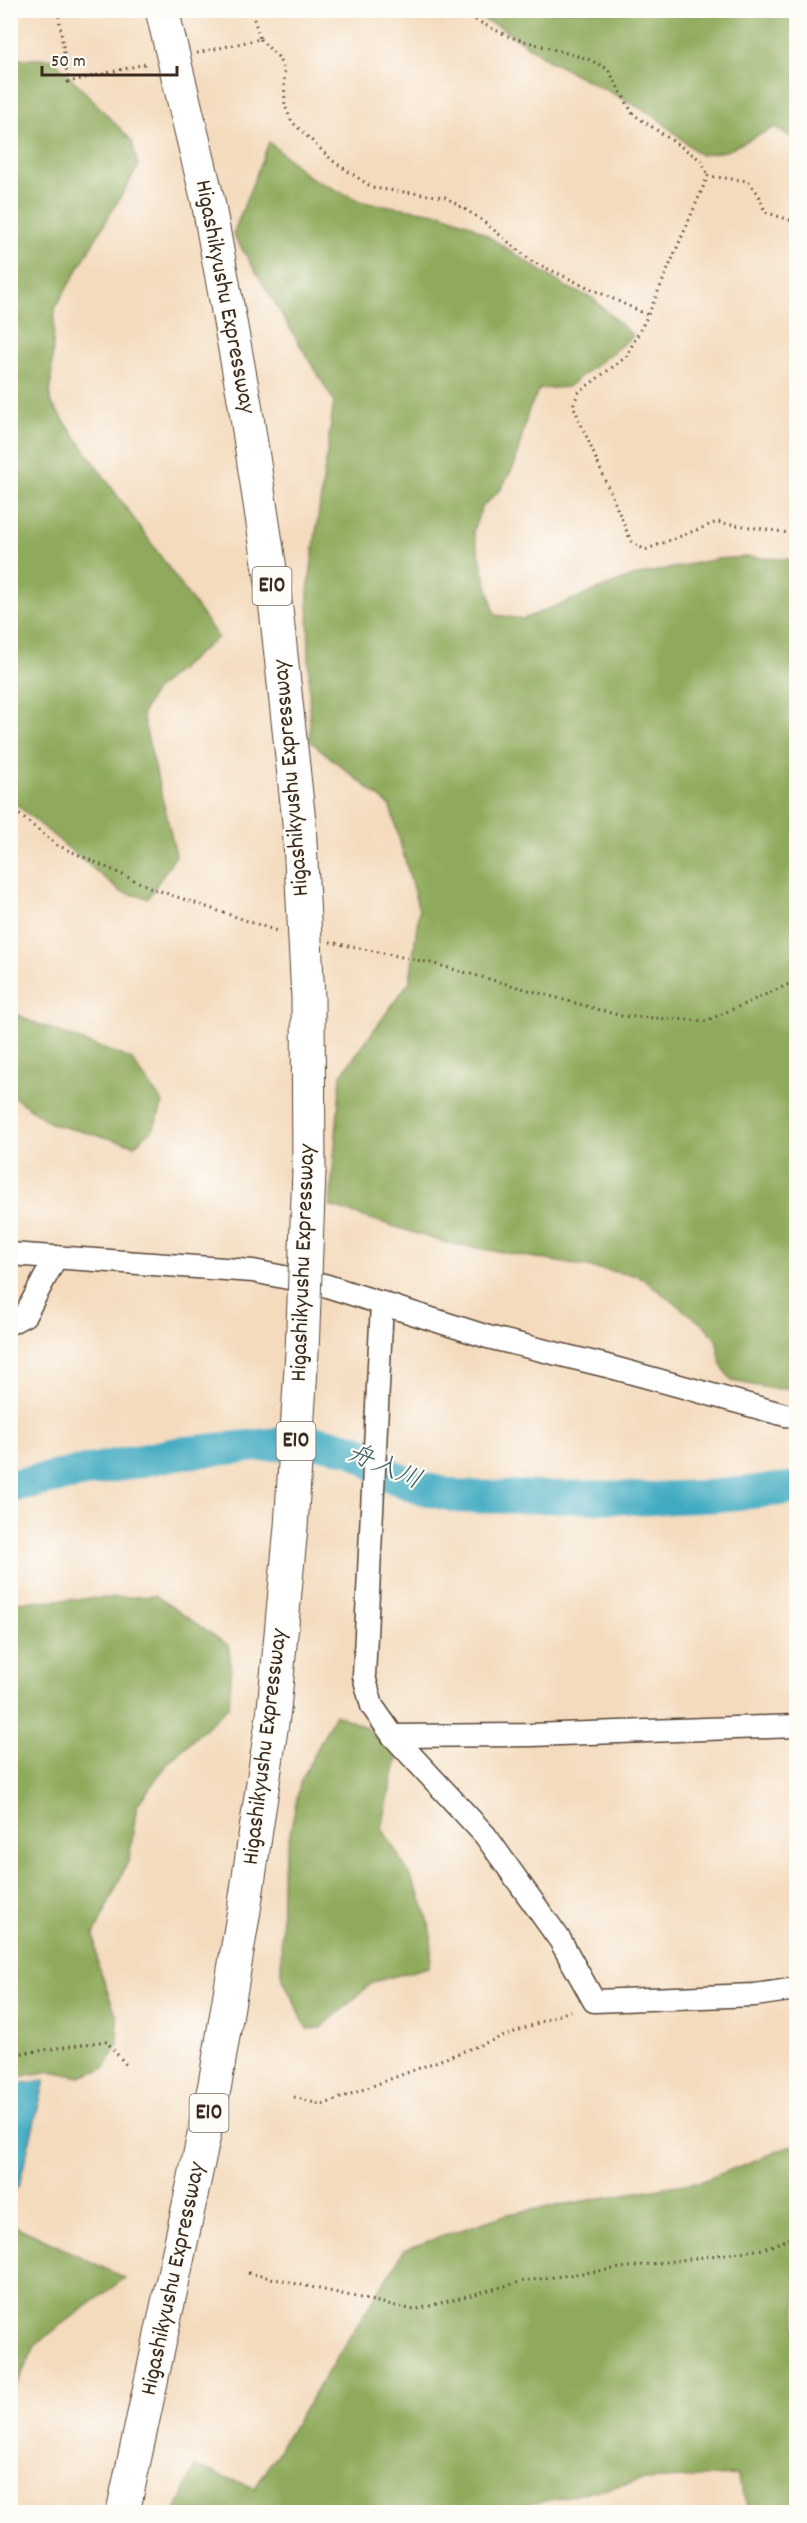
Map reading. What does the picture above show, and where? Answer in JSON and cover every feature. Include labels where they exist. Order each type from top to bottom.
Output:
[{"type":"highway","name":"Higashikyushu Expressway","points":[[123,2512],[215,2084],[274,1709],[291,1527],[302,1352],[309,1172],[308,998],[299,822],[276,609],[245,404],[208,201],[162,10]]},
{"type":"street","points":[[10,1254],[253,1271],[324,1285],[488,1337],[793,1412]]},
{"type":"street","points":[[10,1323],[25,1315],[56,1257]]},
{"type":"street","points":[[382,1303],[364,1676],[372,1706],[393,1736],[485,1835],[560,1940],[594,2001],[755,1995],[796,1989]]},
{"type":"street","points":[[393,1736],[531,1735],[796,1726]]},
{"type":"path","points":[[447,10],[467,16],[510,37],[588,59],[608,69],[633,114],[702,161],[708,176],[648,315],[626,357],[579,392],[573,405],[631,541],[645,550],[717,522],[796,534]]},
{"type":"path","points":[[260,39],[278,57],[284,69],[285,106],[292,122],[333,160],[373,188],[445,197],[479,218],[533,262],[648,315]]},
{"type":"path","points":[[708,176],[748,181],[759,195],[765,212],[796,222]]},
{"type":"path","points":[[10,807],[57,845],[133,880],[286,933]]},
{"type":"path","points":[[320,940],[431,963],[622,1016],[706,1021],[796,981]]},
{"type":"path","points":[[294,2097],[322,2105],[594,2001]]},
{"type":"path","points":[[10,2055],[106,2041],[128,2067]]},
{"type":"path","points":[[248,2273],[414,2310],[524,2281],[763,2249],[796,2236]]},
{"type":"green space","points":[[464,11],[796,11],[796,141],[775,127],[726,151],[700,155],[654,115],[548,60],[500,27]]},
{"type":"green space","points":[[10,59],[53,59],[132,141],[138,167],[55,308],[50,401],[218,637],[155,690],[142,714],[176,855],[148,898],[121,892],[11,800]]},
{"type":"green space","points":[[269,142],[309,177],[362,202],[443,214],[469,224],[566,287],[592,298],[633,336],[567,387],[539,389],[528,412],[515,464],[501,489],[482,507],[473,531],[495,615],[523,619],[633,576],[717,559],[748,557],[796,560],[796,1387],[774,1389],[732,1381],[722,1367],[716,1339],[706,1327],[639,1276],[443,1242],[330,1206],[341,1075],[410,981],[419,910],[390,806],[310,741],[308,591],[334,401],[233,234]]},
{"type":"green space","points":[[11,1009],[27,1020],[131,1059],[163,1103],[154,1128],[135,1145],[52,1124],[11,1095]]},
{"type":"green space","points":[[156,1596],[229,1646],[231,1674],[229,1706],[169,1762],[137,1805],[129,1859],[94,1935],[98,1965],[117,2017],[118,2044],[105,2068],[80,2077],[51,2071],[11,2078],[11,1602]]},
{"type":"green space","points":[[335,1714],[367,1728],[397,1757],[382,1828],[419,1895],[426,1912],[432,1949],[429,1967],[373,1982],[321,2028],[307,2029],[281,1975],[282,1874],[300,1783]]},
{"type":"green space","points":[[796,2144],[796,2512],[750,2512],[736,2475],[645,2480],[492,2512],[176,2512],[195,2466],[255,2488],[405,2249],[508,2214],[702,2181]]},
{"type":"green space","points":[[11,2224],[125,2278],[36,2344],[11,2396]]},
{"type":"water","points":[[45,2080],[19,2185],[11,2194],[11,2085]]},
{"type":"waterway","name":"舟入川","points":[[10,1486],[180,1453],[297,1442],[324,1443],[355,1450],[391,1476],[417,1487],[459,1497],[642,1499],[713,1496],[796,1488]]}]
